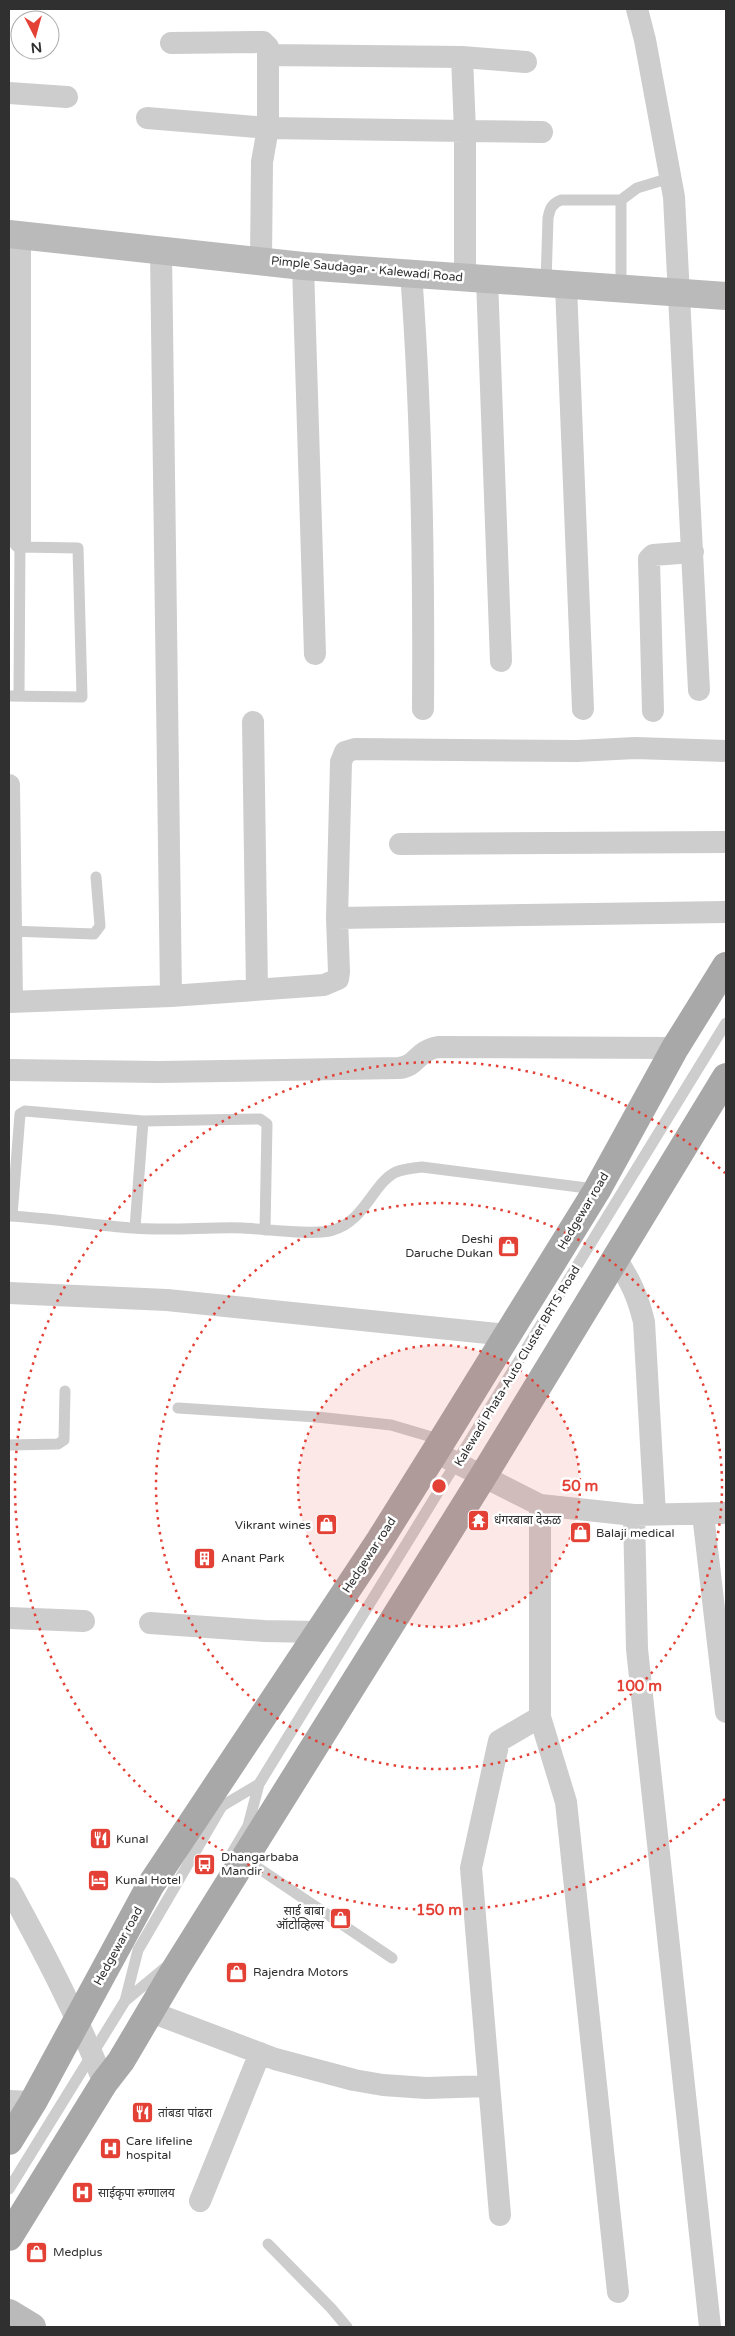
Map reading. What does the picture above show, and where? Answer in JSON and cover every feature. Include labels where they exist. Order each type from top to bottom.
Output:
[{"type":"main road","name":"Pimple Saudagar - Kalewadi Road","points":[[14,234],[162,252],[261,260],[303,266],[726,296]]},
{"type":"main road","name":"Hedgewar road","points":[[9,2141],[21,2101],[78,2019],[150,1886],[380,1540],[445,1452],[507,1335],[597,1190],[675,1048],[726,966]]},
{"type":"main road","points":[[9,2237],[104,2083],[121,2061],[151,2012],[236,1859],[482,1478],[726,1077]]},
{"type":"main road","points":[[9,2313],[32,2327]]},
{"type":"street","points":[[637,9],[645,40],[674,197],[699,690]]},
{"type":"street","points":[[170,43],[263,42],[268,47],[268,128],[262,162],[261,260]]},
{"type":"street","points":[[268,55],[462,57],[526,62]]},
{"type":"street","points":[[462,57],[465,131],[501,661]]},
{"type":"street","points":[[9,93],[67,97]]},
{"type":"street","points":[[147,118],[268,128],[542,132]]},
{"type":"street","points":[[14,234],[20,544]]},
{"type":"street","points":[[162,252],[171,996]]},
{"type":"street","points":[[303,266],[315,654]]},
{"type":"street","points":[[411,273],[418,356],[422,495],[423,709]]},
{"type":"street","points":[[556,284],[583,709]]},
{"type":"street","points":[[653,711],[648,559],[653,555],[693,552]]},
{"type":"street","points":[[253,722],[257,989]]},
{"type":"street","points":[[9,785],[10,1002],[171,996],[324,985],[338,978],[337,918],[342,762],[345,752],[356,749],[577,751],[635,748],[726,751]]},
{"type":"street","points":[[400,844],[726,842]]},
{"type":"street","points":[[337,918],[726,912]]},
{"type":"street","points":[[9,1070],[159,1072],[400,1068],[412,1064],[422,1052],[438,1047],[675,1048]]},
{"type":"street","points":[[616,1258],[631,1280],[644,1322],[644,1515],[637,1649],[710,2327]]},
{"type":"street","points":[[9,1293],[168,1300],[507,1335]]},
{"type":"street","points":[[445,1452],[482,1478],[540,1505],[644,1515],[726,1513]]},
{"type":"street","points":[[540,1505],[540,1717],[566,1802],[618,2292]]},
{"type":"street","points":[[703,1514],[726,1712]]},
{"type":"street","points":[[9,1618],[84,1621]]},
{"type":"street","points":[[150,1623],[264,1631],[318,1632]]},
{"type":"street","points":[[500,2215],[471,1868],[499,1741],[540,1717]]},
{"type":"street","points":[[9,1888],[44,1951],[78,2019],[104,2083]]},
{"type":"street","points":[[151,2012],[260,2053],[354,2080],[383,2085],[426,2088],[489,2086]]},
{"type":"street","points":[[200,2201],[260,2053]]},
{"type":"lane","points":[[556,284],[548,218],[550,208],[555,202],[561,200],[621,200],[637,188],[670,178]]},
{"type":"lane","points":[[621,200],[621,290]]},
{"type":"lane","points":[[20,544],[78,548],[82,697],[14,695],[14,572],[20,544]]},
{"type":"lane","points":[[10,931],[94,934],[100,926],[96,877]]},
{"type":"lane","name":"Kalewadi Phata-Auto Cluster BRTS Road","points":[[236,1859],[248,1826],[259,1784],[445,1452],[726,1023]]},
{"type":"lane","points":[[266,1230],[267,1124],[260,1119],[143,1121],[25,1111],[20,1114],[10,1216],[135,1228],[266,1230],[333,1231],[349,1223],[396,1172],[422,1167],[597,1190]]},
{"type":"lane","points":[[135,1228],[143,1121]]},
{"type":"lane","points":[[9,1446],[58,1444],[64,1440],[65,1391]]},
{"type":"lane","points":[[178,1408],[317,1417],[391,1425],[445,1452]]},
{"type":"lane","name":"Kalewadi Phata-Auto Cluster BRTS Road","points":[[9,2189],[125,2001],[138,1950],[222,1806],[259,1784]]},
{"type":"lane","points":[[236,1859],[392,1958]]},
{"type":"lane","name":"Kalewadi Phata-Auto Cluster BRTS Road","points":[[125,2001],[166,1967],[209,1892]]},
{"type":"lane","points":[[268,2244],[331,2308],[347,2327]]},
{"type":"place","name":"Deshi Daruche Dukan","points":[[509,1246]]},
{"type":"place","name":"धंगरबाबा देऊळ","points":[[478,1520]]},
{"type":"place","name":"Vikrant wines","points":[[327,1525]]},
{"type":"place","name":"Balaji medical","points":[[580,1533]]},
{"type":"place","name":"Anant Park","points":[[205,1558]]},
{"type":"place","name":"Kunal","points":[[100,1839]]},
{"type":"place","name":"Dhangarbaba Mandir","points":[[205,1864]]},
{"type":"place","name":"Kunal Hotel","points":[[99,1880]]},
{"type":"place","name":"साई बाबा ऑटोव्हिल्स","points":[[340,1918]]},
{"type":"place","name":"Rajendra Motors","points":[[237,1972]]},
{"type":"place","name":"तांबडा पांढरा","points":[[142,2113]]},
{"type":"place","name":"Care lifeline hospital","points":[[110,2148]]},
{"type":"place","name":"साईकृपा रुग्णालय","points":[[82,2193]]},
{"type":"place","name":"Medplus","points":[[37,2252]]}]
